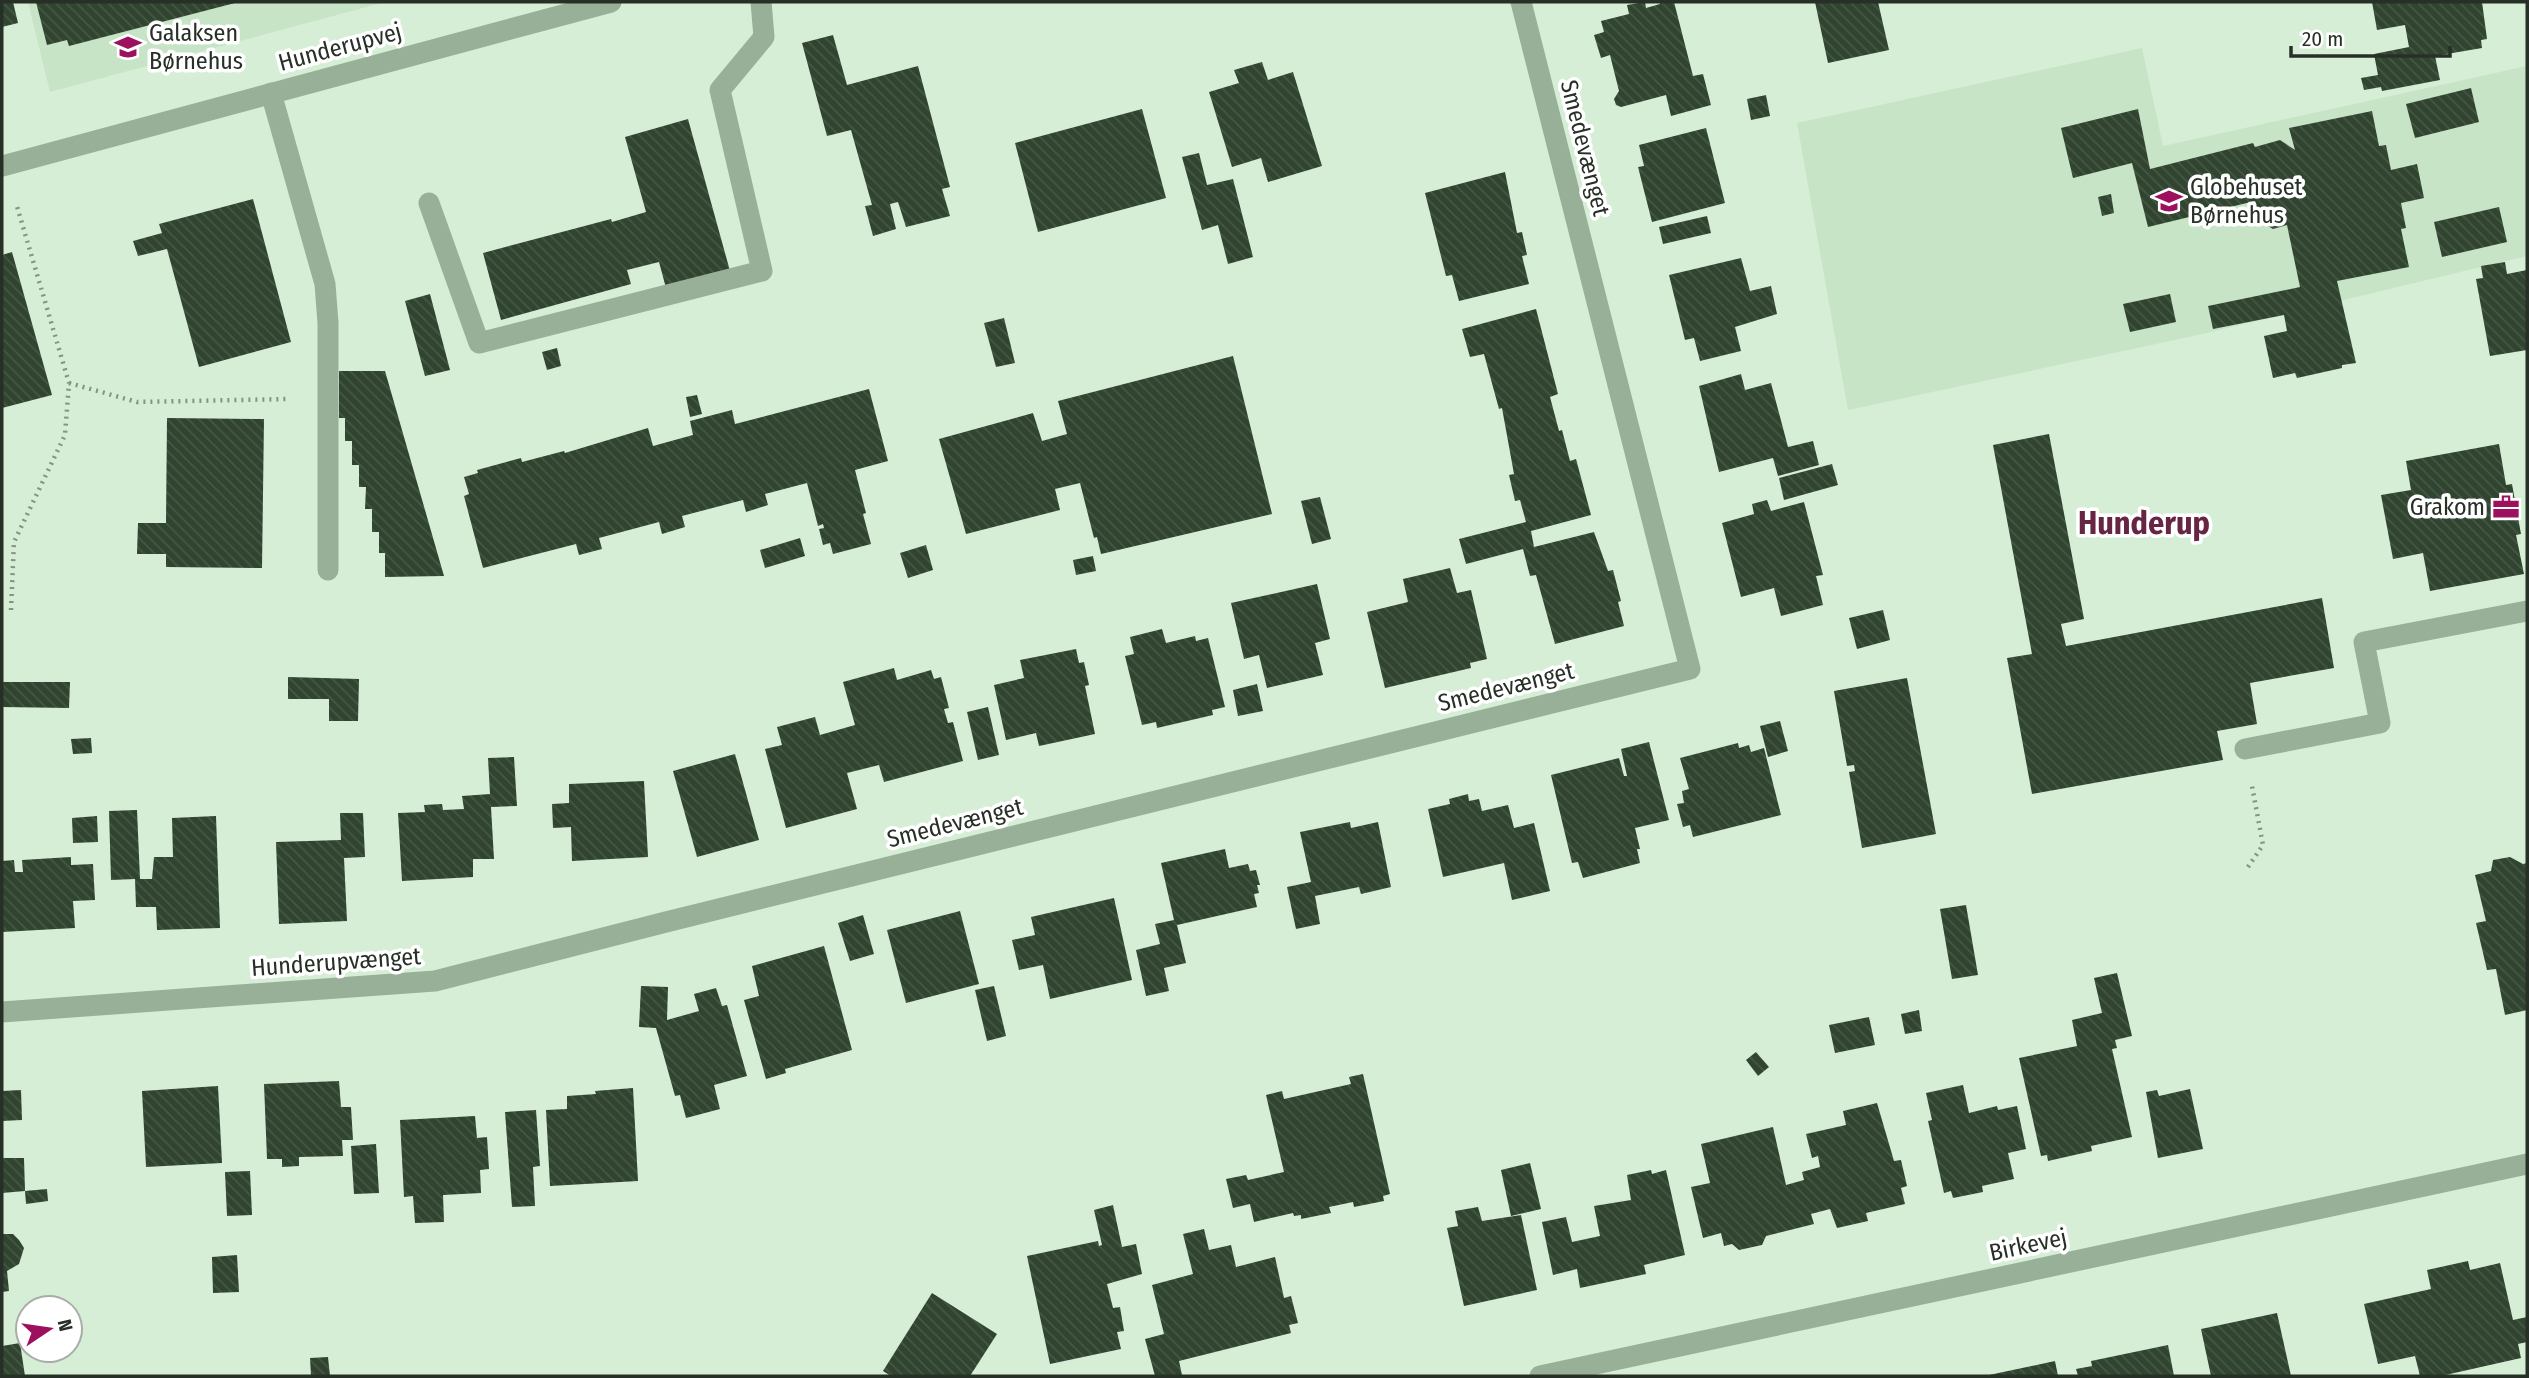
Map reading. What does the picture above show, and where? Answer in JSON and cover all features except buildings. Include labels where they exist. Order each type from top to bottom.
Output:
[{"type":"street","name":"Hunderupvej","points":[[3,165],[611,2]]},
{"type":"street","points":[[429,203],[479,343],[762,271],[720,90],[764,37],[761,2]]},
{"type":"street","name":"Smedevænget","points":[[666,922],[1690,669],[1521,2]]},
{"type":"street","points":[[271,93],[325,284],[328,323],[328,570]]},
{"type":"street","points":[[2245,750],[2380,723],[2364,642],[2527,611]]},
{"type":"street","name":"Hunderupvænget","points":[[2,1012],[435,981],[666,922]]},
{"type":"street","name":"Birkevej","points":[[1540,1376],[2527,1164]]},
{"type":"path","points":[[3,165],[69,383],[65,435],[14,542],[11,610]]},
{"type":"path","points":[[69,383],[137,402],[328,399]]},
{"type":"path","points":[[2245,750],[2263,845],[2248,867]]},
{"type":"shaded area","name":"Galaksen Børnehus","points":[[28,2],[385,2],[50,92]]},
{"type":"shaded area","name":"Globehuset Børnehus","points":[[2142,48],[2163,146],[2527,66],[2527,256],[2198,335],[1848,410],[1797,123]]},
{"type":"place","name":"Galaksen Børnehus","points":[[128,47]]},
{"type":"place","name":"Globehuset Børnehus","points":[[2169,201]]},
{"type":"place","name":"Grakom","points":[[2506,507]]},
{"type":"district","name":"Hunderup","points":[[2144,523]]}]
